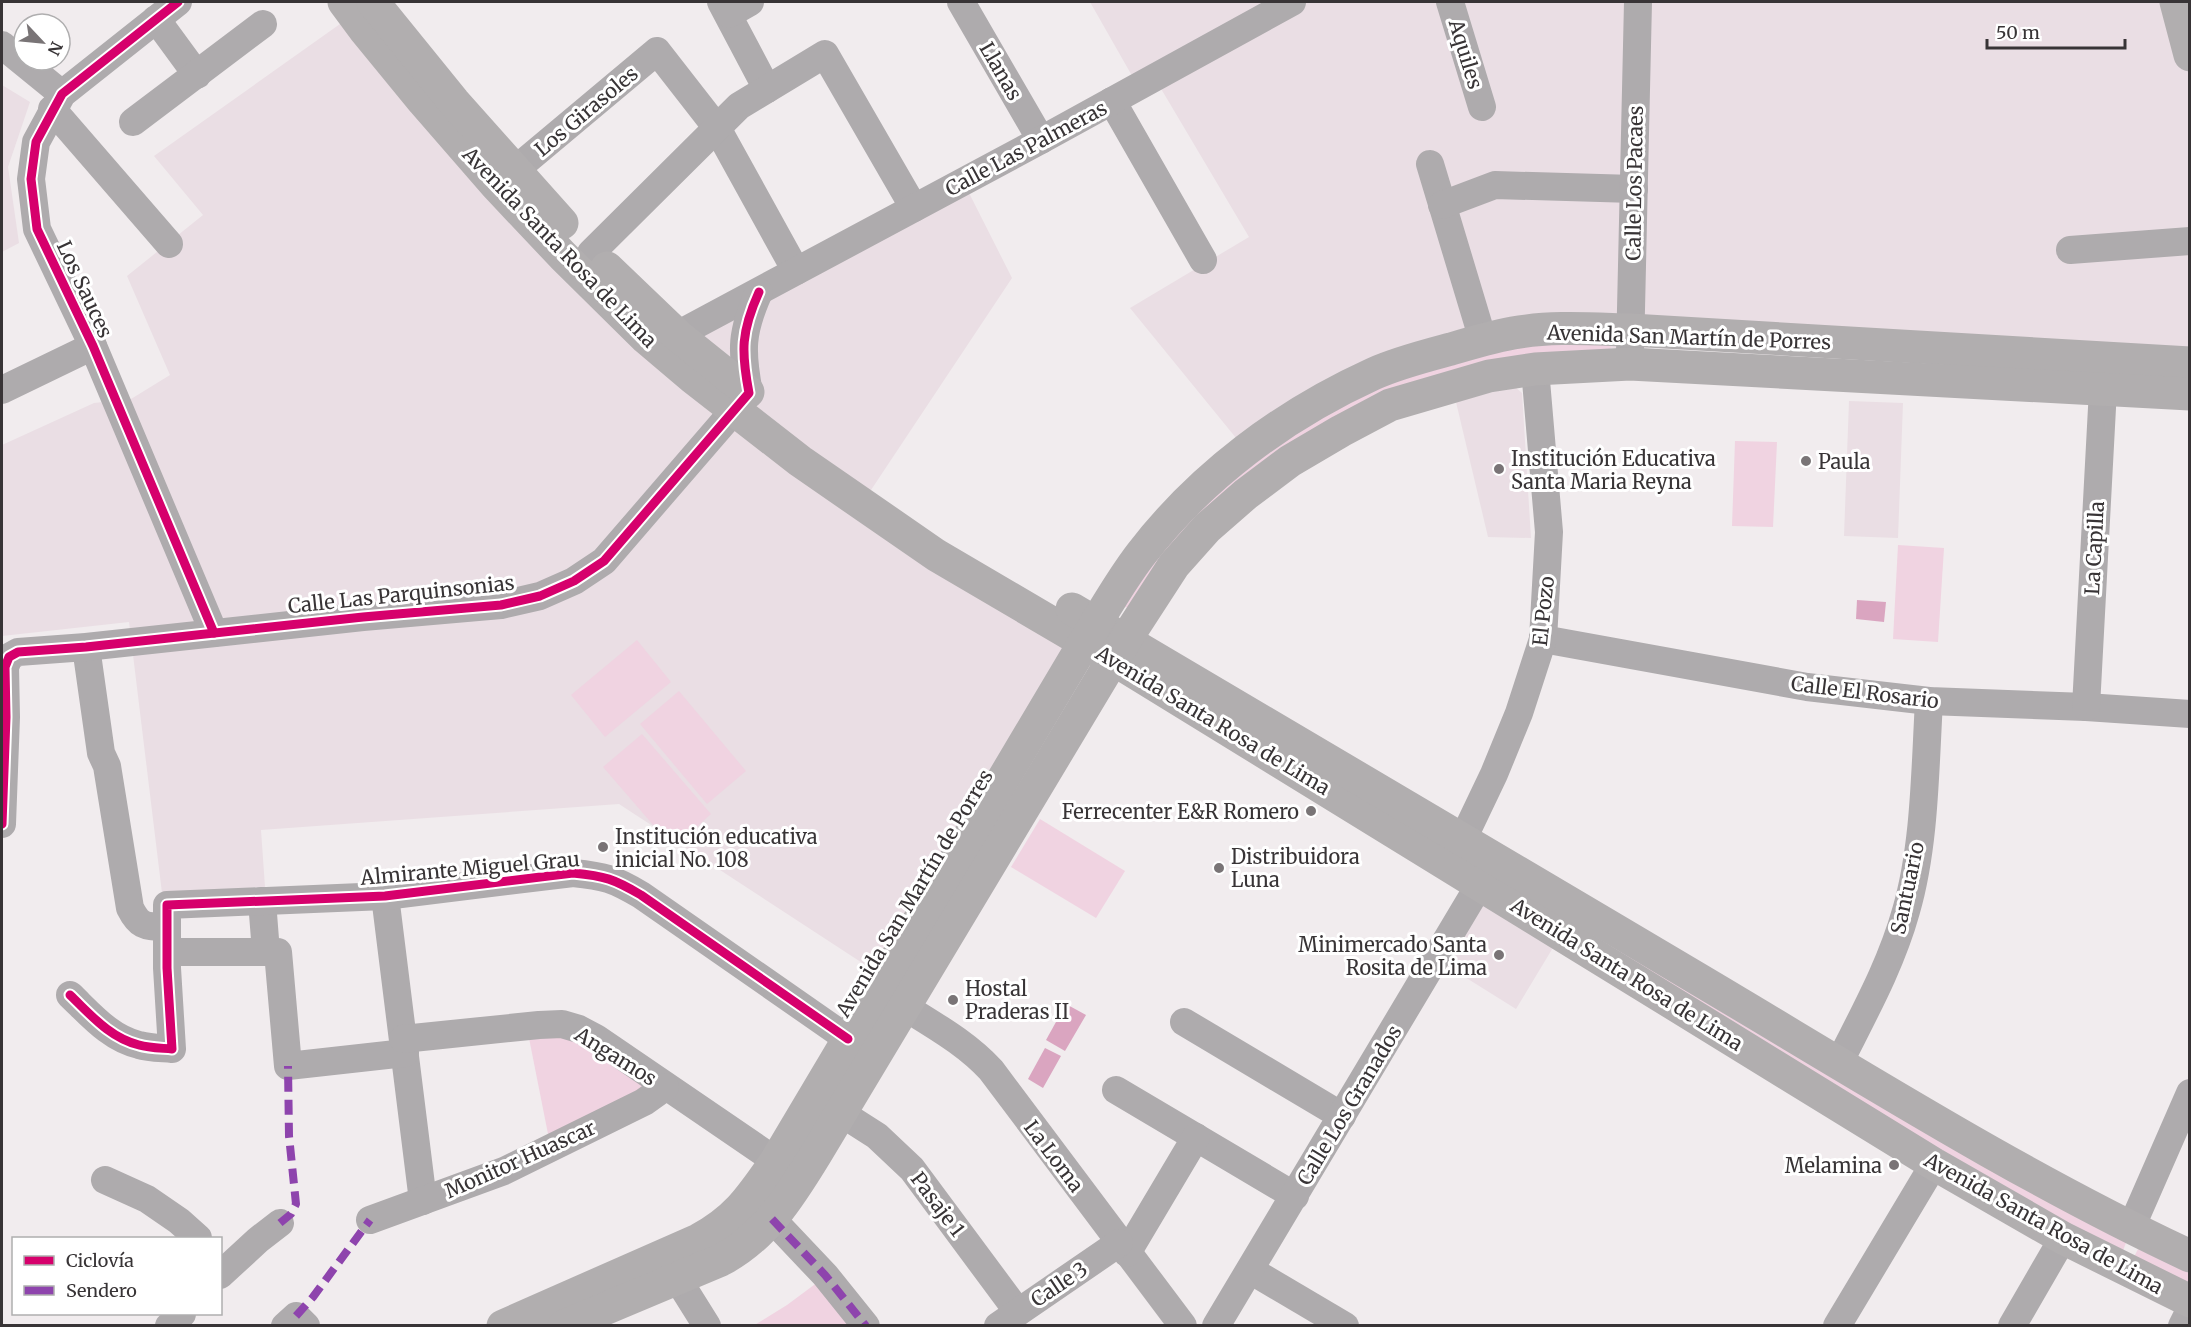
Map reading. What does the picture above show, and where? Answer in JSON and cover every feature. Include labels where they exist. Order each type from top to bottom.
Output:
[{"type":"main road","name":"Avenida Santa Rosa de Lima","points":[[344,2],[423,101],[496,185],[563,256],[646,338],[742,402]]},
{"type":"main road","name":"Avenida Santa Rosa de Lima","points":[[374,2],[454,102],[591,253],[677,335],[800,461],[936,555],[1090,633],[1463,839],[1972,1144],[2131,1228],[2190,1256]]},
{"type":"main road","points":[[2176,2],[2190,55]]},
{"type":"main road","name":"Avenida San Martín de Porres","points":[[564,1326],[739,1251],[772,1219],[789,1169],[848,1039],[1090,633],[1141,554],[1176,515],[1207,482],[1246,448],[1286,422],[1374,374],[1417,359],[1514,333],[1566,329],[1631,330],[2190,363]]},
{"type":"main road","points":[[1713,368],[1714,335]]},
{"type":"main road","points":[[1884,378],[1887,345]]},
{"type":"main road","name":"Avenida San Martín de Porres","points":[[503,1326],[677,1250],[720,1228],[752,1197],[789,1169],[841,1113],[1119,649],[1174,565],[1207,528],[1246,494],[1304,453],[1390,405],[1489,376],[1535,369],[1630,364],[2190,394]]},
{"type":"main road","points":[[1374,374],[1390,405]]},
{"type":"main road","points":[[1286,422],[1304,453]]},
{"type":"main road","name":"Avenida Santa Rosa de Lima","points":[[1119,649],[1480,884],[1934,1164],[2063,1238],[2190,1301]]},
{"type":"street","name":"Llanas","points":[[961,2],[1041,140]]},
{"type":"street","name":"Calle Las Palmeras","points":[[677,335],[1041,140],[1292,2]]},
{"type":"street","name":"Aquiles","points":[[1450,2],[1482,107]]},
{"type":"street","name":"Calle Los Pacaes","points":[[1630,364],[1638,2]]},
{"type":"street","points":[[733,6],[767,89]]},
{"type":"street","points":[[167,10],[197,75]]},
{"type":"street","name":"Los Sauces","points":[[167,10],[57,102],[36,141],[31,179],[37,229],[93,346],[214,633]]},
{"type":"street","points":[[133,122],[263,24]]},
{"type":"street","points":[[2,45],[57,102],[169,244]]},
{"type":"street","name":"Los Girasoles","points":[[515,170],[657,51],[717,128]]},
{"type":"street","points":[[591,253],[739,106],[825,54],[914,208]]},
{"type":"street","points":[[1112,101],[1203,260]]},
{"type":"street","points":[[717,128],[796,271]]},
{"type":"street","points":[[1430,165],[1483,340]]},
{"type":"street","points":[[1442,205],[1495,185],[1634,189]]},
{"type":"street","points":[[2070,250],[2190,241]]},
{"type":"street","points":[[742,402],[744,335],[749,314],[759,292]]},
{"type":"street","points":[[2,390],[93,346]]},
{"type":"street","name":"El Pozo","points":[[1463,839],[1494,774],[1519,713],[1543,639],[1549,531],[1535,369]]},
{"type":"street","name":"La Capilla","points":[[2086,707],[2103,389]]},
{"type":"street","name":"Calle Las Parquinsonias","points":[[2,824],[6,717],[5,667],[9,657],[18,652],[86,647],[363,616],[501,605],[548,592],[574,581],[604,561],[742,402]]},
{"type":"street","name":"Calle El Rosario","points":[[1543,639],[1807,687],[1929,701],[2086,707],[2190,714]]},
{"type":"street","points":[[86,647],[101,753],[106,766],[130,908],[136,921],[167,940],[272,952],[262,901]]},
{"type":"street","name":"Santuario","points":[[1839,1063],[1888,963],[1907,910],[1917,861],[1929,701]]},
{"type":"street","name":"Almirante Miguel Grau","points":[[167,940],[167,905],[385,896],[573,873],[599,875],[614,879],[641,895],[848,1039]]},
{"type":"street","name":"Calle Los Granados","points":[[1216,1326],[1480,884]]},
{"type":"street","points":[[385,896],[423,1201]]},
{"type":"street","points":[[70,995],[101,1025],[118,1037],[139,1045],[172,1049],[167,940]]},
{"type":"street","name":"Angamos","points":[[272,952],[288,1066],[539,1024],[562,1024],[579,1029],[596,1038],[789,1169]]},
{"type":"street","name":"La Loma","points":[[905,1007],[962,1043],[991,1070],[1183,1326]]},
{"type":"street","points":[[1184,1022],[1342,1116]]},
{"type":"street","name":"Monitor Huascar","points":[[370,1220],[504,1171],[644,1102],[665,1087]]},
{"type":"street","points":[[1116,1089],[1295,1196]]},
{"type":"street","points":[[2131,1228],[2190,1093]]},
{"type":"street","name":"Pasaje 1","points":[[841,1113],[877,1136],[912,1169],[1008,1319]]},
{"type":"street","points":[[1123,1248],[1196,1137]]},
{"type":"street","points":[[1837,1326],[1934,1164]]},
{"type":"street","points":[[105,1180],[147,1199],[196,1237]]},
{"type":"street","points":[[772,1219],[825,1275],[866,1326]]},
{"type":"street","points":[[223,1267],[280,1223]]},
{"type":"street","points":[[2019,1322],[2063,1238]]},
{"type":"street","name":"Calle 3","points":[[1008,1319],[1123,1248]]},
{"type":"street","points":[[1250,1269],[1344,1326]]},
{"type":"street","points":[[677,1278],[706,1326]]},
{"type":"street","points":[[2182,1326],[2190,1310]]},
{"type":"street","points":[[170,1326],[181,1315]]},
{"type":"shaded area","points":[[1090,2],[2189,2],[2189,379],[1667,347],[1517,350],[1254,460],[1130,308],[1249,237],[1160,87],[1131,74]]},
{"type":"shaded area","points":[[364,7],[425,91],[671,345],[966,187],[1012,278],[867,496],[1102,639],[896,985],[619,804],[261,830],[265,887],[162,893],[129,622],[2,636],[2,445],[94,403],[131,399],[170,375],[127,276],[203,215],[154,156]]},
{"type":"shaded area","points":[[2,85],[30,102],[8,167],[19,243],[2,252]]},
{"type":"shaded area","points":[[1611,341],[1610,356],[1386,398],[1131,608],[1124,607],[1159,540],[1245,457],[1390,379],[1517,345]]},
{"type":"shaded area","name":"Institución Educativa Santa Maria Reyna","points":[[1514,386],[1522,393],[1531,538],[1488,537],[1456,402]]},
{"type":"shaded area","points":[[1849,401],[1903,403],[1898,538],[1844,536]]},
{"type":"shaded area","points":[[1735,441],[1777,442],[1773,527],[1732,526]]},
{"type":"shaded area","points":[[1898,545],[1944,548],[1938,642],[1893,639]]},
{"type":"shaded area","points":[[1857,600],[1886,602],[1884,622],[1856,619]]},
{"type":"shaded area","points":[[637,640],[671,682],[605,737],[571,695]]},
{"type":"shaded area","points":[[679,691],[746,771],[707,804],[640,724]]},
{"type":"shaded area","points":[[642,734],[711,814],[673,848],[603,767]]},
{"type":"shaded area","points":[[1040,819],[1125,871],[1096,918],[1011,867]]},
{"type":"shaded area","points":[[1486,869],[2127,1240],[2121,1256],[2015,1197]]},
{"type":"shaded area","name":"Minimercado Santa Rosita de Lima","points":[[1481,901],[1554,946],[1516,1009],[1444,964]]},
{"type":"shaded area","points":[[1066,1004],[1086,1015],[1065,1051],[1046,1040]]},
{"type":"shaded area","points":[[528,1033],[568,1033],[648,1088],[549,1139]]},
{"type":"shaded area","points":[[1045,1048],[1061,1056],[1043,1088],[1028,1079]]},
{"type":"shaded area","points":[[2138,1249],[2189,1272],[2189,1286],[2133,1259]]},
{"type":"shaded area","points":[[822,1279],[861,1326],[753,1326],[787,1305]]},
{"type":"marked path","points":[[280,1223],[291,1214],[296,1204],[289,1136],[288,1066]]},
{"type":"marked path","points":[[772,1219],[825,1275],[866,1326]]},
{"type":"marked path","points":[[296,1316],[313,1297],[370,1220]]},
{"type":"cycle path","points":[[178,2],[62,94],[36,142],[31,179],[37,229],[93,346],[214,633]]},
{"type":"cycle path","points":[[2,824],[6,717],[5,667],[9,657],[18,652],[501,605],[540,596],[574,581],[604,561],[749,393],[744,342],[749,319],[759,292]]},
{"type":"cycle path","points":[[70,995],[101,1025],[119,1037],[143,1046],[172,1049],[167,968],[167,905],[385,896],[573,873],[609,879],[641,895],[848,1039]]},
{"type":"place","name":"Paula","points":[[1806,461]]},
{"type":"place","name":"Institución Educativa Santa Maria Reyna","points":[[1499,469]]},
{"type":"place","name":"Ferrecenter E&R Romero","points":[[1311,811]]},
{"type":"place","name":"Institución educativa inicial No. 108","points":[[603,847]]},
{"type":"place","name":"Distribuidora Luna","points":[[1219,868]]},
{"type":"place","name":"Minimercado Santa Rosita de Lima","points":[[1499,955]]},
{"type":"place","name":"Hostal Praderas II","points":[[953,1000]]},
{"type":"place","name":"Melamina","points":[[1894,1165]]}]
